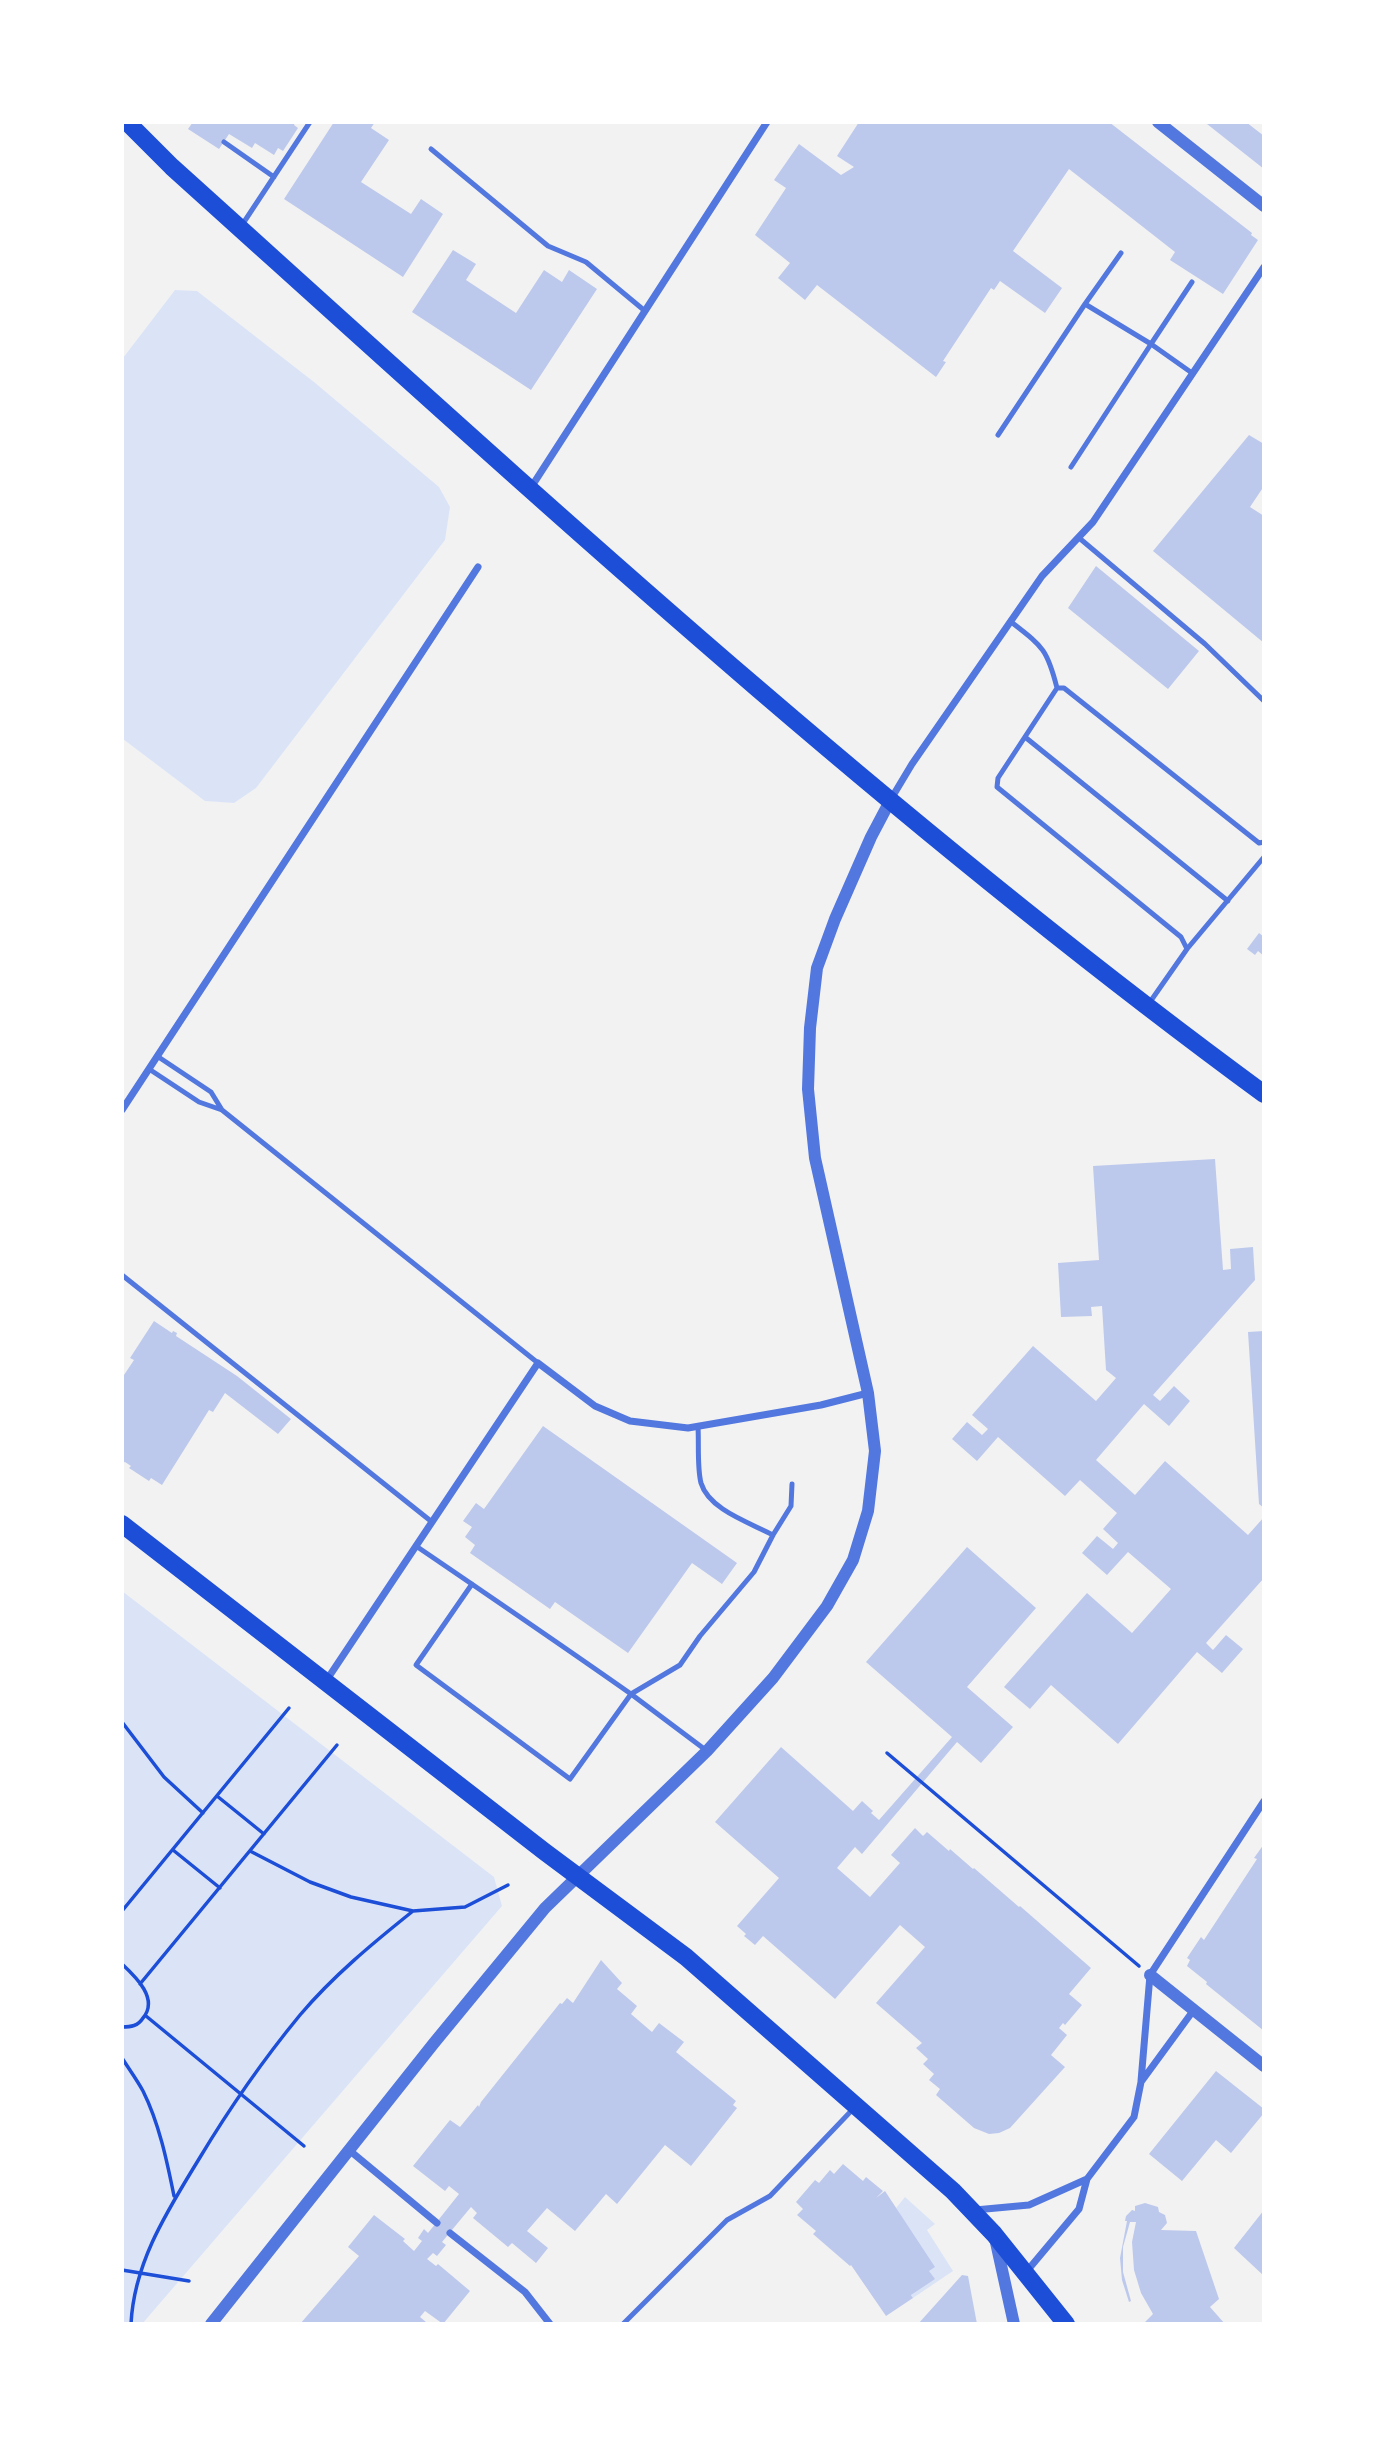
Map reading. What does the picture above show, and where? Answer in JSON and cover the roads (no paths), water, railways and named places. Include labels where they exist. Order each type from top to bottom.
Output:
[{"type":"main road","points":[[127,122],[240,228],[530,489],[890,801],[1146,1007],[1264,1094]]},
{"type":"main road","points":[[122,1524],[686,1957],[973,2211],[1066,2323]]},
{"type":"street","points":[[530,489],[767,122]]},
{"type":"street","points":[[1158,122],[1264,206]]},
{"type":"street","points":[[211,2323],[545,1908],[707,1751],[774,1678],[827,1605],[853,1560],[868,1511],[875,1451],[869,1394],[815,1158],[808,1089],[810,1028],[817,968],[871,837],[912,764],[1042,576],[1093,522],[1264,267]]},
{"type":"street","points":[[122,1110],[478,567]]},
{"type":"street","points":[[326,1681],[538,1363],[595,1406],[630,1421],[688,1428],[869,1394]]},
{"type":"street","points":[[1026,2272],[1079,2209],[1087,2179],[1133,2117],[1141,2082],[1150,1975],[1264,1801]]},
{"type":"street","points":[[1150,1975],[1264,2066]]},
{"type":"street","points":[[1141,2082],[1193,2011]]},
{"type":"street","points":[[349,2150],[437,2223]]},
{"type":"street","points":[[973,2211],[1029,2205],[1087,2179]]},
{"type":"street","points":[[450,2233],[525,2292],[550,2323]]},
{"type":"street","points":[[994,2234],[1014,2323]]},
{"type":"lane","points":[[240,228],[310,122]]},
{"type":"lane","points":[[224,142],[274,177]]},
{"type":"lane","points":[[431,149],[548,246],[586,262],[645,312]]},
{"type":"lane","points":[[998,435],[1121,253]]},
{"type":"lane","points":[[1071,467],[1192,282]]},
{"type":"lane","points":[[1085,304],[1151,344],[1192,373]]},
{"type":"lane","points":[[1079,537],[1205,644],[1264,701]]},
{"type":"lane","points":[[1010,621],[1043,647],[1057,688],[998,778],[998,787],[1181,937],[1187,949]]},
{"type":"lane","points":[[1057,688],[1064,688],[1259,843],[1264,842]]},
{"type":"lane","points":[[1025,737],[1228,901]]},
{"type":"lane","points":[[1146,1007],[1187,949],[1264,857]]},
{"type":"lane","points":[[157,1056],[211,1092],[222,1110]]},
{"type":"lane","points":[[149,1069],[199,1102],[222,1110],[538,1363]]},
{"type":"lane","points":[[122,1275],[432,1522]]},
{"type":"lane","points":[[698,1427],[701,1483],[709,1497],[721,1507],[773,1535]]},
{"type":"lane","points":[[472,1584],[416,1665],[570,1779],[632,1693],[680,1665],[700,1636],[754,1572],[791,1506],[792,1485]]},
{"type":"lane","points":[[416,1546],[632,1693],[707,1751]]},
{"type":"lane","points":[[623,2323],[727,2220],[770,2196],[856,2106]]}]
